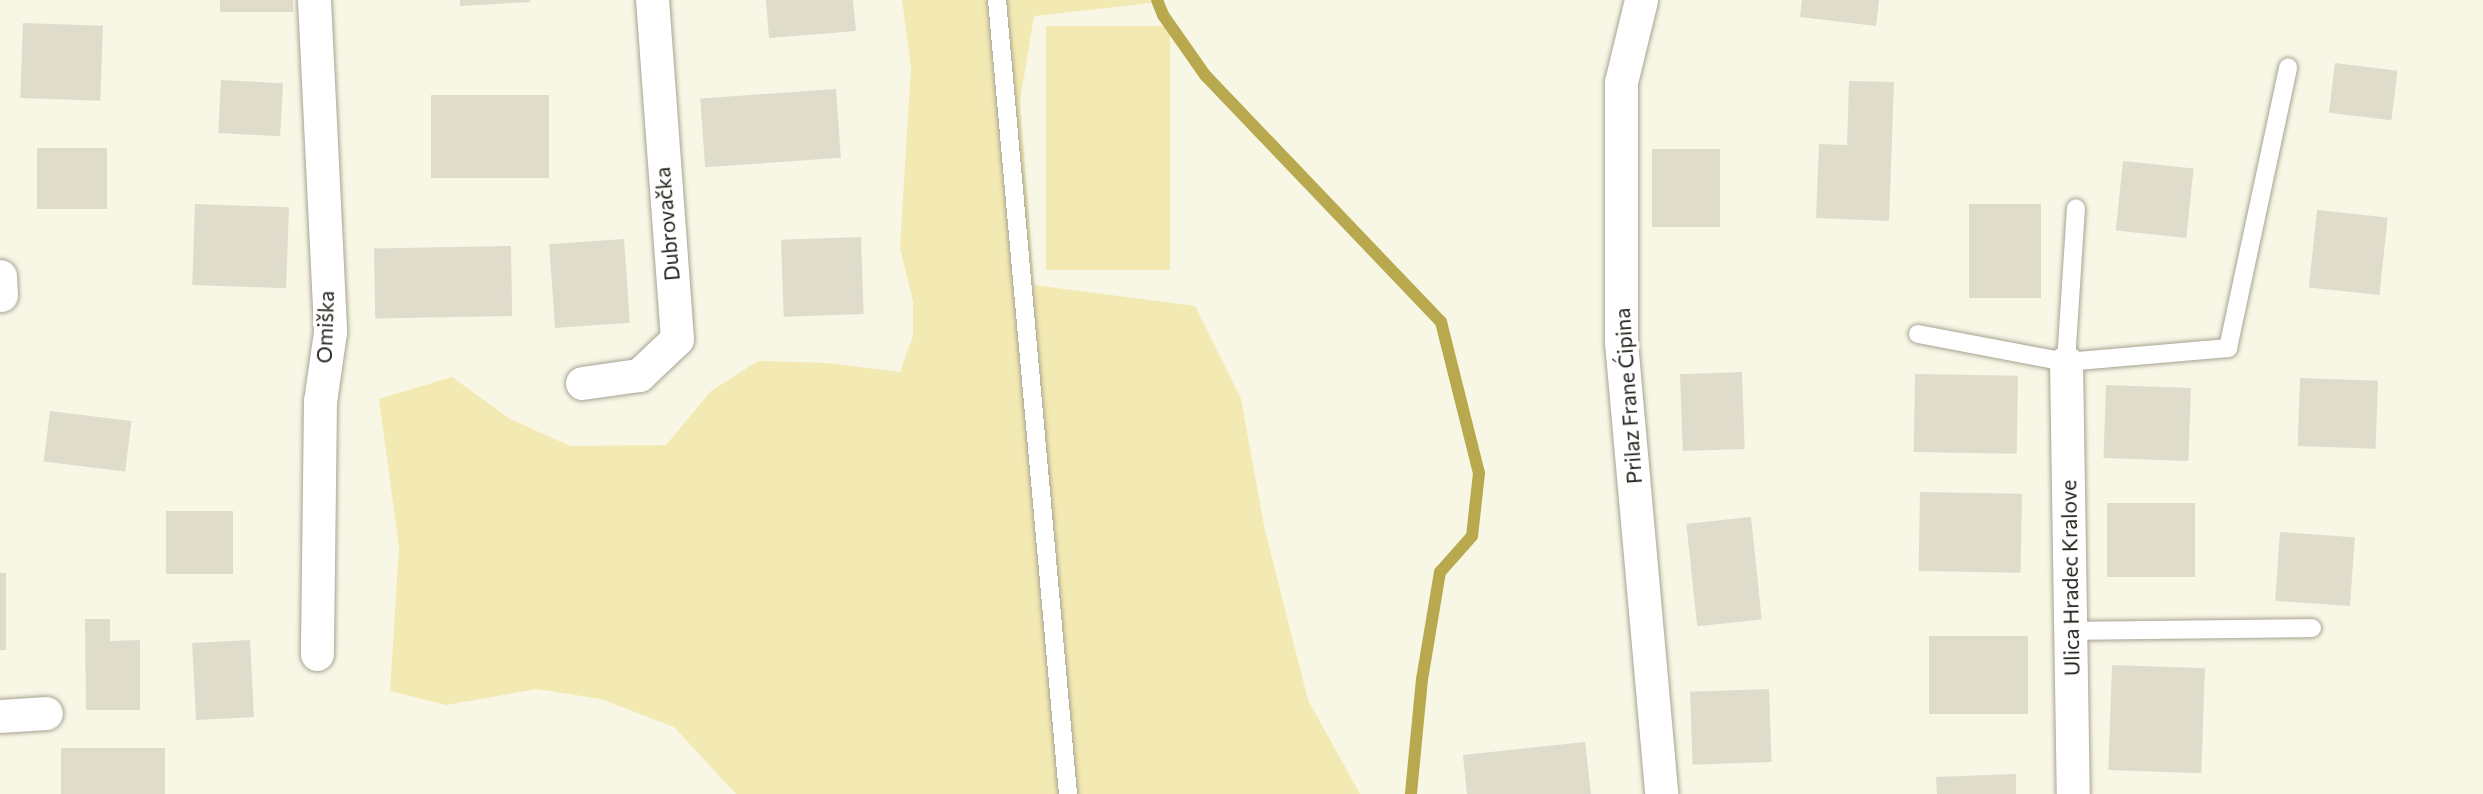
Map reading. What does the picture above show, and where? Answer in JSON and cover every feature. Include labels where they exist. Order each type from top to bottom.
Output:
[{"type":"street","name":"Omiška","points":[[314,0],[330,331],[320,401],[317,654]]},
{"type":"street","name":"Dubrovačka","points":[[582,383],[639,375],[677,339],[652,0]]},
{"type":"street","name":"Prilaz Frane Ćipina","points":[[1641,0],[1621,82],[1621,342],[1661,794]]},
{"type":"street","name":"Ulica Hradec Kralove","points":[[2066,362],[2073,794]]},
{"type":"street","points":[[0,716],[46,713]]},
{"type":"lane","points":[[997,0],[1068,794]]},
{"type":"lane","points":[[1918,334],[2066,362],[2228,348],[2288,67]]},
{"type":"lane","points":[[2066,362],[2077,208]]},
{"type":"lane","points":[[2071,631],[2312,628]]},
{"type":"shaded area","points":[[902,0],[1150,0],[1151,3],[1034,16],[1020,101],[1034,285],[1195,306],[1241,399],[1264,526],[1308,700],[1360,794],[736,794],[674,727],[601,699],[537,689],[446,705],[390,691],[399,547],[379,399],[452,377],[510,419],[570,446],[666,445],[711,391],[758,361],[827,363],[900,372],[913,336],[913,301],[900,248],[911,67]]},
{"type":"shaded area","points":[[1046,26],[1170,26],[1170,270],[1046,270]]},
{"type":"building","points":[[220,0],[293,0],[293,12],[220,12]]},
{"type":"building","points":[[460,0],[530,0],[530,2],[460,6]]},
{"type":"building","points":[[766,0],[853,0],[856,31],[769,38]]},
{"type":"building","points":[[1802,0],[1879,0],[1876,26],[1800,17]]},
{"type":"building","points":[[23,23],[103,26],[100,101],[20,98]]},
{"type":"building","points":[[2335,63],[2398,71],[2391,120],[2329,113]]},
{"type":"building","points":[[221,80],[283,83],[280,136],[218,133]]},
{"type":"building","points":[[1849,81],[1894,82],[1889,221],[1816,218],[1819,144],[1847,145]]},
{"type":"building","points":[[836,89],[841,158],[705,167],[700,98]]},
{"type":"building","points":[[431,95],[549,95],[549,178],[431,178]]},
{"type":"building","points":[[37,148],[107,148],[107,209],[37,209]]},
{"type":"building","points":[[1652,149],[1720,149],[1720,227],[1652,227]]},
{"type":"building","points":[[2123,161],[2194,168],[2186,238],[2116,231]]},
{"type":"building","points":[[195,204],[289,207],[286,288],[192,285]]},
{"type":"building","points":[[1969,204],[2041,204],[2041,298],[1969,298]]},
{"type":"building","points":[[2317,210],[2388,217],[2379,295],[2309,288]]},
{"type":"building","points":[[861,237],[864,314],[784,317],[781,240]]},
{"type":"building","points":[[624,239],[630,323],[555,328],[549,244]]},
{"type":"building","points":[[511,246],[512,316],[375,318],[374,248]]},
{"type":"building","points":[[1742,372],[1745,449],[1683,451],[1680,374]]},
{"type":"building","points":[[1915,374],[2018,376],[2017,454],[1914,452]]},
{"type":"building","points":[[2300,378],[2378,381],[2376,449],[2298,446]]},
{"type":"building","points":[[2106,385],[2191,388],[2188,461],[2103,458]]},
{"type":"building","points":[[50,411],[131,421],[125,472],[44,462]]},
{"type":"building","points":[[1920,492],[2022,494],[2021,573],[1919,571]]},
{"type":"building","points":[[2107,503],[2195,503],[2195,577],[2107,577]]},
{"type":"building","points":[[166,511],[233,511],[233,574],[166,574]]},
{"type":"building","points":[[1751,517],[1762,619],[1697,626],[1686,524]]},
{"type":"building","points":[[2280,532],[2355,537],[2350,606],[2275,601]]},
{"type":"building","points":[[0,573],[6,573],[6,650],[0,650]]},
{"type":"building","points":[[85,619],[110,619],[110,641],[140,640],[140,710],[86,710]]},
{"type":"building","points":[[1929,636],[2028,636],[2028,714],[1929,714]]},
{"type":"building","points":[[250,640],[254,717],[196,720],[192,643]]},
{"type":"building","points":[[2112,665],[2205,668],[2201,773],[2108,770]]},
{"type":"building","points":[[1769,689],[1772,762],[1693,765],[1690,692]]},
{"type":"building","points":[[1585,742],[1591,794],[1467,794],[1463,755]]},
{"type":"building","points":[[61,748],[165,748],[165,794],[61,794]]},
{"type":"building","points":[[2016,774],[2016,794],[1937,794],[1936,777]]},
{"type":"waterway","points":[[1157,0],[1163,15],[1205,75],[1441,322],[1479,473],[1472,536],[1440,572],[1422,679],[1411,794]]}]
